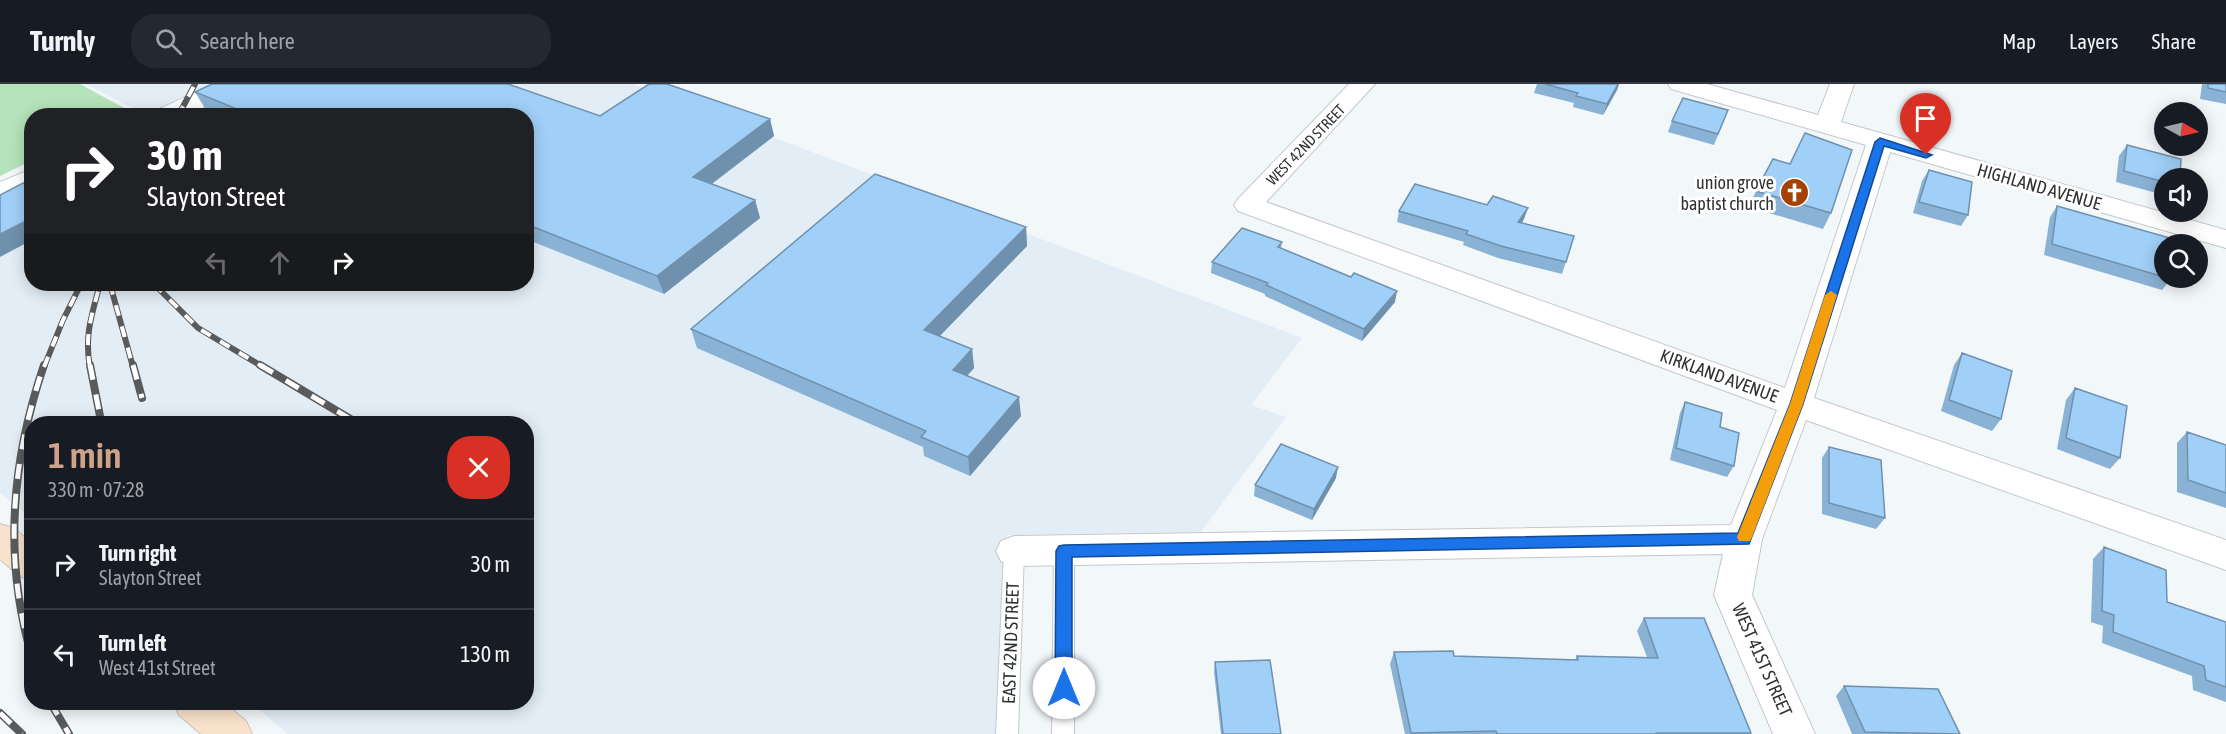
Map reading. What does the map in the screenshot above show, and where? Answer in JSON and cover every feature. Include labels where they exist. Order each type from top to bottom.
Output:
[{"type":"street","points":[[181,108],[233,84]]},
{"type":"street","name":"WEST 42ND STREET","points":[[1248,205],[1364,84]]},
{"type":"street","name":"HIGHLAND AVENUE","points":[[1680,84],[2226,239]]},
{"type":"street","points":[[1827,125],[1842,84]]},
{"type":"street","name":"WEST 41ST STREET","points":[[1794,734],[1733,595],[1744,539],[1796,404],[1880,142]]},
{"type":"street","points":[[0,192],[24,181]]},
{"type":"street","name":"KIRKLAND AVENUE","points":[[1248,205],[1796,404],[2226,555]]},
{"type":"street","points":[[0,538],[24,558]]},
{"type":"street","points":[[1014,551],[1744,539]]},
{"type":"street","points":[[202,710],[231,734]]},
{"type":"lane","name":"EAST 42ND STREET","points":[[1007,734],[1014,551]]},
{"type":"lane","points":[[1063,734],[1064,551]]},
{"type":"shaded area","points":[[85,84],[209,84],[158,108],[133,108]]},
{"type":"shaded area","points":[[260,84],[633,84],[1302,338],[1251,405],[1286,417],[1201,532],[1006,535],[1013,734],[288,734],[260,710],[534,710],[534,416],[24,416],[24,513],[0,493],[0,207],[24,195],[24,291],[534,291],[534,108],[209,108]]},
{"type":"green space","points":[[0,84],[80,84],[124,108],[24,108],[24,164],[0,176]]},
{"type":"building","points":[[212,84],[508,84],[600,116],[649,84],[667,84],[770,119],[693,177],[755,200],[657,276],[534,227],[534,108],[235,108],[195,92]]},
{"type":"building","points":[[1545,84],[1618,84],[1607,104],[1576,96],[1578,93]]},
{"type":"building","points":[[2208,84],[2226,84],[2226,92],[2208,88]]},
{"type":"building","points":[[1683,98],[1728,110],[1718,134],[1672,121]]},
{"type":"building","name":"union grove baptist church","points":[[1805,133],[1852,150],[1831,213],[1756,191],[1773,159],[1790,164]]},
{"type":"building","points":[[2127,145],[2154,152],[2154,156],[2181,159],[2181,168],[2154,168],[2154,179],[2124,171]]},
{"type":"building","points":[[1929,170],[1972,182],[1968,215],[1919,202]]},
{"type":"building","points":[[875,174],[1026,227],[924,330],[972,349],[953,370],[1019,397],[968,457],[921,437],[926,431],[691,329]]},
{"type":"building","points":[[24,184],[24,222],[0,234],[0,195]]},
{"type":"building","points":[[1415,184],[1487,205],[1493,196],[1528,208],[1518,222],[1574,236],[1566,262],[1501,246],[1466,234],[1468,231],[1399,211]]},
{"type":"building","points":[[2057,206],[2156,234],[2154,234],[2154,274],[2052,244]]},
{"type":"building","points":[[1242,228],[1282,242],[1278,247],[1351,277],[1354,273],[1397,291],[1364,329],[1266,285],[1268,283],[1212,262]]},
{"type":"building","points":[[1962,353],[2012,371],[2001,419],[1949,400]]},
{"type":"building","points":[[2075,388],[2127,406],[2120,458],[2066,438]]},
{"type":"building","points":[[1685,402],[1722,413],[1720,427],[1739,433],[1734,466],[1676,448]]},
{"type":"building","points":[[2187,432],[2226,445],[2226,493],[2188,480]]},
{"type":"building","points":[[1281,444],[1338,467],[1314,509],[1255,485]]},
{"type":"building","points":[[1829,447],[1881,460],[1885,518],[1829,503]]},
{"type":"building","points":[[2104,547],[2166,570],[2167,602],[2226,622],[2226,687],[2206,680],[2204,666],[2113,632],[2114,615],[2102,611]]},
{"type":"building","points":[[1644,618],[1704,618],[1751,733],[1497,734],[1496,731],[1411,733],[1394,652],[1453,651],[1454,656],[1578,660],[1577,656],[1658,658]]},
{"type":"building","points":[[1270,660],[1281,734],[1223,734],[1215,662]]},
{"type":"building","points":[[1844,686],[1938,689],[1960,734],[1865,732]]},
{"type":"railway","points":[[182,108],[195,84]]},
{"type":"railway","points":[[44,367],[78,291]]},
{"type":"railway","points":[[90,367],[88,335],[98,291]]},
{"type":"railway","points":[[112,291],[133,367]]},
{"type":"railway","points":[[161,291],[198,328],[263,367]]},
{"type":"railway","points":[[29,416],[44,365]]},
{"type":"railway","points":[[90,365],[100,416]]},
{"type":"railway","points":[[133,365],[142,398]]},
{"type":"railway","points":[[260,365],[345,416]]},
{"type":"railway","points":[[24,438],[18,474],[14,547],[24,624]]},
{"type":"railway","points":[[55,710],[69,734]]},
{"type":"railway","points":[[0,713],[22,734]]},
{"type":"slow traffic","points":[[1744,537],[1796,404],[1831,295]]},
{"type":"place","name":"union grove baptist church","points":[[1795,193]]},
{"type":"route","points":[[1064,688],[1064,551],[1744,539],[1796,404],[1880,142],[1926,155]]}]
